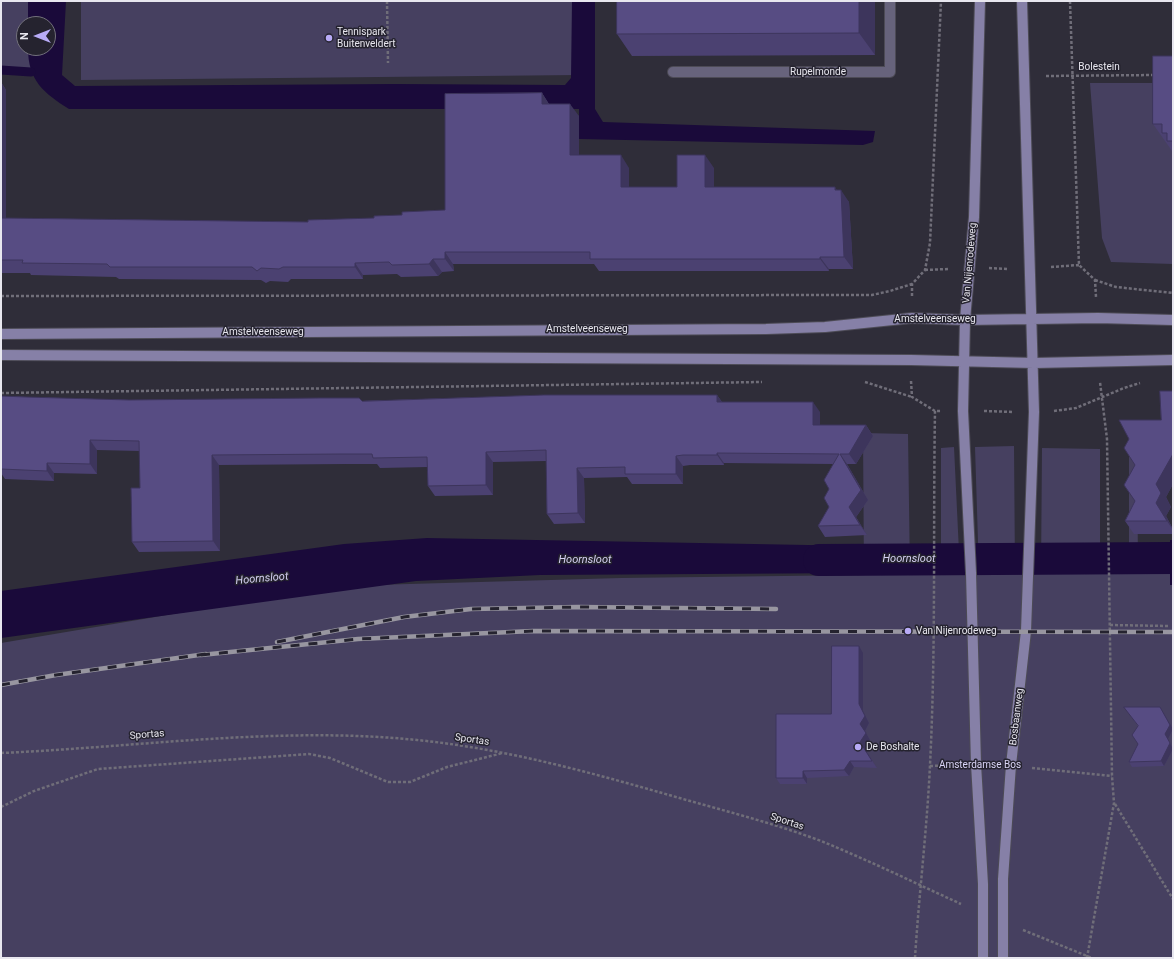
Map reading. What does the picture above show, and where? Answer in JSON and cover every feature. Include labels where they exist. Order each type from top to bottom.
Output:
[{"type":"main road","name":"Van Nijenrodeweg","points":[[980,1],[971,268],[965,320],[963,411],[970,546],[974,734],[983,884],[983,958]]},
{"type":"main road","points":[[1022,1],[1030,269],[1030,318],[1034,363]]},
{"type":"main road","name":"Amstelveenseweg","points":[[1,334],[766,329],[824,326],[912,318],[965,320],[1030,318],[1173,320]]},
{"type":"main road","points":[[1,355],[911,360],[1034,363],[1173,360]]},
{"type":"main road","name":"Bosbaanweg","points":[[1003,958],[1004,879],[1011,765],[1026,631],[1030,546],[1034,363]]},
{"type":"street","name":"Rupelmonde","points":[[673,72],[890,72],[890,1]]},
{"type":"path","points":[[387,1],[388,63]]},
{"type":"path","points":[[941,1],[930,243],[925,270],[971,268],[1030,269],[1080,265],[1070,1]]},
{"type":"path","name":"Bolestein","points":[[1025,76],[1158,75]]},
{"type":"path","points":[[1095,280],[1116,287],[1173,293]]},
{"type":"path","points":[[1,296],[872,295],[912,284]]},
{"type":"path","points":[[1,393],[763,382]]},
{"type":"path","points":[[858,382],[866,382],[912,397]]},
{"type":"path","points":[[1087,958],[1114,803],[1112,776],[1107,427],[1101,398],[1124,388],[1144,382]]},
{"type":"path","points":[[915,958],[930,766],[934,631],[932,546],[935,411]]},
{"type":"path","points":[[1110,625],[1169,626]]},
{"type":"path","name":"Sportas","points":[[1,753],[67,750],[183,740],[286,736],[350,736],[417,740],[505,753],[604,776],[820,841],[920,886]]},
{"type":"path","points":[[1,807],[34,790],[98,769],[310,754],[330,758],[388,782],[410,782],[447,767],[505,753]]},
{"type":"path","points":[[1114,803],[1173,899]]},
{"type":"green space","points":[[1,1],[64,1],[62,69],[1,70]]},
{"type":"green space","name":"Tennispark Buitenveldert","points":[[81,1],[577,1],[578,75],[81,80]]},
{"type":"green space","points":[[1090,83],[1173,83],[1173,264],[1111,262],[1102,238]]},
{"type":"green space","name":"Amsterdamse Bos","points":[[1129,428],[1137,430],[1138,571],[1173,571],[1173,958],[1,958],[1,643],[339,586],[621,578],[864,575],[863,433],[908,434],[910,574],[941,574],[941,448],[954,447],[960,573],[979,573],[975,447],[1014,446],[1015,573],[1041,572],[1042,448],[1100,449],[1100,571],[1129,571]]},
{"type":"water","points":[[28,1],[66,1],[62,75],[75,86],[395,84],[565,85],[571,78],[572,1],[595,1],[595,109],[603,122],[875,131],[873,142],[863,145],[579,139],[579,109],[69,109],[52,97],[39,85],[34,78],[29,59],[29,56],[56,56],[56,16],[28,16]]},
{"type":"water","points":[[427,538],[862,546],[862,573],[540,575],[416,581],[1,638],[1,591],[344,544]]},
{"type":"water","points":[[1170,540],[1173,540],[1173,585],[1170,585],[1170,571],[1140,572],[1140,546],[1170,545]]},
{"type":"building","points":[[617,1],[859,1],[859,33],[617,34]]},
{"type":"building","points":[[1153,56],[1173,56],[1173,141],[1167,141],[1167,133],[1162,133],[1162,124],[1153,124]]},
{"type":"building","points":[[542,93],[542,104],[570,104],[570,155],[621,155],[621,187],[677,187],[677,155],[705,155],[705,187],[835,187],[835,190],[841,190],[844,257],[820,257],[820,259],[590,259],[590,252],[445,252],[445,259],[433,259],[429,264],[392,265],[389,262],[355,263],[355,267],[283,267],[279,269],[261,268],[257,271],[252,267],[110,267],[107,264],[22,263],[23,260],[1,260],[1,218],[308,222],[308,220],[374,218],[374,216],[402,215],[402,212],[445,210],[445,94]]},
{"type":"building","points":[[1160,391],[1173,391],[1173,454],[1156,484],[1161,493],[1156,503],[1167,521],[1125,521],[1135,501],[1124,485],[1135,465],[1124,448],[1129,439],[1119,420],[1161,420]]},
{"type":"building","points":[[544,395],[717,395],[717,402],[813,402],[813,425],[866,425],[849,454],[840,454],[861,490],[849,507],[860,525],[818,526],[829,507],[824,498],[829,489],[824,480],[839,454],[717,453],[717,455],[683,455],[676,456],[676,474],[625,474],[625,467],[577,468],[578,513],[547,514],[546,450],[486,452],[486,485],[428,486],[427,457],[373,458],[372,454],[212,455],[213,541],[132,542],[131,488],[140,488],[139,441],[90,440],[90,464],[47,463],[47,471],[1,469],[1,396],[129,400],[359,398],[362,401]]},
{"type":"building","points":[[832,646],[859,646],[859,704],[865,716],[860,724],[866,733],[860,742],[872,761],[850,761],[844,770],[803,771],[803,778],[776,778],[776,714],[831,714]]},
{"type":"building","points":[[1124,707],[1160,707],[1170,725],[1165,734],[1170,743],[1161,761],[1129,762],[1138,744],[1132,735],[1138,726]]},
{"type":"waterway","points":[[1,70],[31,72]]},
{"type":"waterway","name":"Hoornsloot","points":[[819,560],[1173,558]]},
{"type":"railway","points":[[277,642],[404,617],[471,609],[578,607],[776,609]]},
{"type":"railway","points":[[201,655],[358,639],[533,631],[1173,632]]},
{"type":"railway","points":[[1,685],[56,675],[206,654]]},
{"type":"place","name":"Tennispark Buitenveldert","points":[[329,38]]},
{"type":"place","name":"Van Nijenrodeweg","points":[[908,631]]},
{"type":"place","name":"De Boshalte","points":[[858,747]]}]
